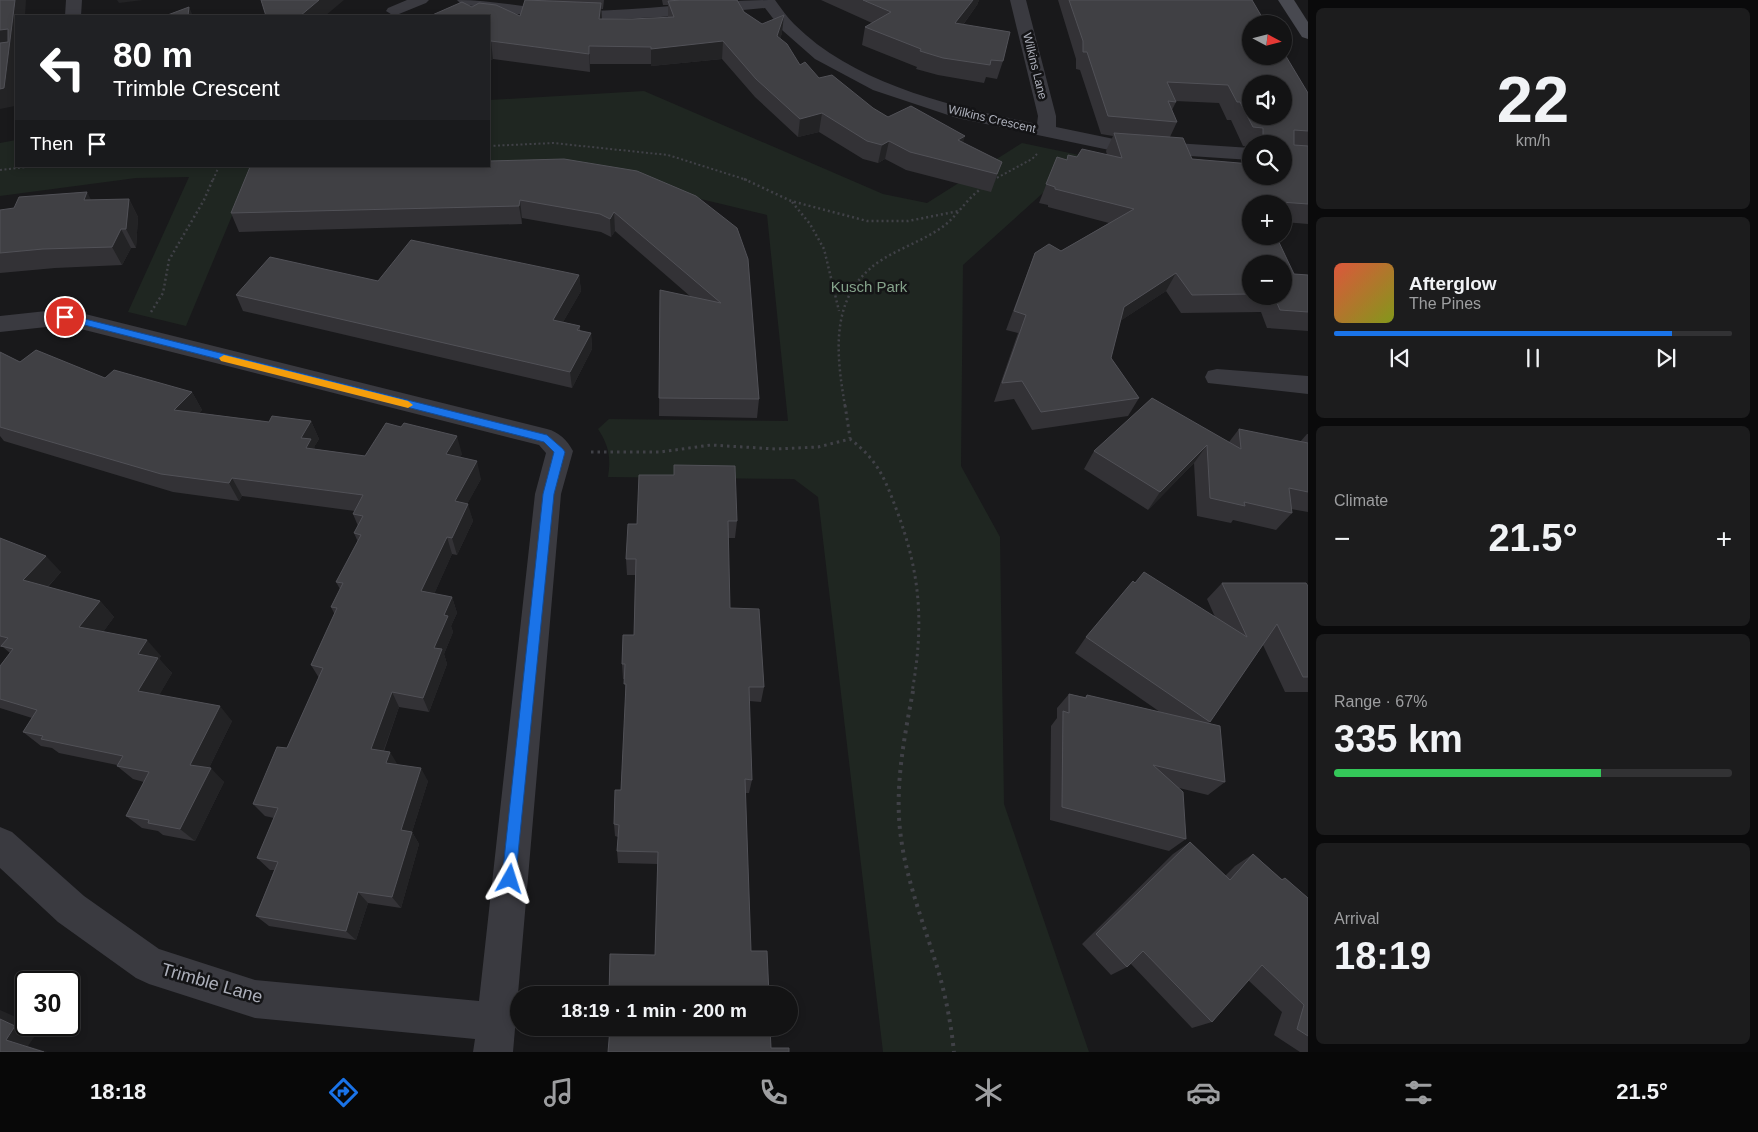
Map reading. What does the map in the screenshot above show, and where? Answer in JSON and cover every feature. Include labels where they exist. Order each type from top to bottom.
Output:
[{"type":"street","points":[[73,15],[74,0]]},
{"type":"street","points":[[394,11],[421,0]]},
{"type":"street","points":[[465,0],[552,16],[610,18],[767,1]]},
{"type":"street","name":"Wilkins Lane","points":[[1018,0],[1047,116],[1046,132]]},
{"type":"street","points":[[1286,0],[1308,34]]},
{"type":"street","name":"Wilkins Crescent","points":[[767,1],[788,27],[821,55],[879,86],[963,114],[1114,146],[1242,153]]},
{"type":"street","points":[[0,324],[65,317],[547,438],[560,452],[548,494],[494,1037]]},
{"type":"street","points":[[1217,377],[1308,386]]},
{"type":"street","name":"Trimble Lane","points":[[0,844],[71,909],[149,965],[255,999],[494,1037]]},
{"type":"path","points":[[490,146],[553,143],[668,155],[730,173],[762,186],[791,201],[832,213],[888,222],[933,218],[959,211]]},
{"type":"path","points":[[839,312],[852,288],[871,268],[943,227],[975,193],[1039,153]]},
{"type":"path","points":[[0,170],[26,167]]},
{"type":"path","points":[[150,313],[163,293],[169,260],[177,243],[204,200],[219,167]]},
{"type":"path","points":[[791,201],[810,224],[824,249],[839,312],[838,369],[846,403],[850,438],[873,459],[885,482],[904,530],[916,568],[921,620],[918,658],[908,709],[897,796],[902,840],[913,889],[952,1026],[954,1052]]},
{"type":"path","points":[[599,453],[660,452],[711,446],[776,449],[818,447],[850,438]]},
{"type":"green space","name":"Kusch Park","points":[[644,91],[883,194],[927,203],[1022,143],[1084,156],[963,265],[961,466],[1000,537],[1004,804],[1089,1052],[883,1052],[818,497],[794,479],[608,477],[608,452],[605,441],[598,429],[609,419],[788,421],[767,215],[568,167],[249,175],[186,326],[128,312],[189,177],[136,178],[0,196],[0,143],[15,140],[15,167],[490,167],[490,100]]},
{"type":"building","points":[[0,0],[15,0],[4,88],[0,89],[0,43],[8,42],[8,29],[0,30]]},
{"type":"building","points":[[261,0],[319,0],[301,15],[266,15]]},
{"type":"building","points":[[525,0],[601,3],[599,19],[632,19],[674,17],[668,1],[737,0],[744,12],[762,24],[784,15],[777,36],[787,44],[800,65],[805,62],[819,78],[832,75],[873,108],[888,117],[911,106],[965,136],[958,140],[1002,162],[997,174],[910,152],[889,141],[882,145],[867,141],[822,113],[800,119],[756,79],[723,41],[651,49],[651,47],[589,46],[589,54],[490,42],[490,15],[432,15],[462,2],[472,7],[479,3],[496,5],[520,16]]},
{"type":"building","points":[[863,0],[973,0],[955,23],[1010,32],[1003,61],[991,60],[990,65],[943,58],[920,51],[921,49],[865,27],[891,12]]},
{"type":"building","points":[[1069,0],[1252,0],[1261,15],[1242,15],[1242,65],[1291,65],[1308,93],[1308,131],[1294,130],[1294,145],[1308,146],[1308,204],[1292,203],[1292,195],[1242,195],[1242,245],[1280,245],[1285,255],[1242,255],[1242,294],[1192,295],[1176,273],[1124,307],[1111,358],[1139,398],[1041,412],[1022,381],[1002,383],[1026,315],[1014,311],[1035,253],[1049,244],[1061,251],[1134,209],[1055,189],[1055,187],[1046,184],[1057,157],[1067,160],[1068,155],[1077,157],[1082,149],[1122,158],[1114,133],[1183,138],[1192,159],[1242,163],[1242,185],[1292,185],[1292,135],[1263,135],[1263,128],[1253,127],[1252,125],[1292,125],[1292,75],[1242,75],[1242,106],[1240,102],[1237,102],[1228,85],[1167,82],[1176,102],[1168,101],[1177,122],[1108,116],[1087,52],[1083,52],[1083,41]]},
{"type":"building","points":[[189,7],[188,15],[168,15]]},
{"type":"building","points":[[564,159],[637,171],[696,196],[737,228],[748,259],[759,399],[659,398],[660,290],[721,303],[614,212],[610,219],[600,214],[520,200],[519,206],[231,213],[250,167],[490,167],[490,161]]},
{"type":"building","points":[[87,192],[84,200],[129,199],[126,229],[121,229],[112,247],[43,249],[0,253],[0,210],[14,208],[19,197]]},
{"type":"building","points":[[411,240],[579,275],[553,320],[580,326],[577,330],[591,333],[570,372],[236,295],[270,257],[378,281]]},
{"type":"building","points":[[1292,270],[1294,274],[1308,275],[1308,312],[1280,310],[1278,305],[1292,305]]},
{"type":"building","points":[[36,350],[105,378],[114,370],[192,392],[174,410],[269,422],[272,416],[311,421],[301,438],[311,439],[306,448],[365,456],[386,423],[401,427],[404,423],[457,436],[446,454],[477,461],[455,501],[468,504],[452,538],[447,537],[421,591],[452,597],[444,615],[448,616],[434,648],[442,649],[423,698],[392,692],[371,749],[390,752],[386,763],[421,768],[401,830],[412,832],[392,897],[358,892],[346,931],[256,916],[278,862],[257,858],[278,808],[253,804],[277,747],[287,748],[323,668],[311,665],[337,608],[331,607],[343,583],[336,582],[361,535],[354,533],[363,516],[353,514],[363,495],[232,478],[229,483],[161,474],[0,427],[0,352],[20,362]]},
{"type":"building","points":[[1152,398],[1241,449],[1239,429],[1308,443],[1308,492],[1289,488],[1292,513],[1244,502],[1245,506],[1210,498],[1207,445],[1160,492],[1094,451]]},
{"type":"building","points":[[674,465],[735,466],[737,521],[728,521],[730,608],[759,609],[764,687],[749,687],[752,780],[745,779],[751,951],[767,951],[769,986],[609,986],[610,954],[655,955],[658,852],[617,851],[619,825],[614,824],[615,790],[621,790],[626,684],[624,684],[625,664],[622,664],[623,635],[634,635],[636,559],[626,559],[628,524],[637,524],[639,475],[674,475]]},
{"type":"building","points":[[0,538],[46,556],[23,580],[100,601],[79,627],[147,640],[138,654],[158,658],[138,691],[220,706],[190,765],[211,768],[180,829],[148,823],[149,820],[126,816],[149,772],[117,766],[123,756],[41,739],[43,736],[23,732],[37,710],[0,699],[0,666],[13,649],[1,646],[8,638],[0,636]]},
{"type":"building","points":[[1144,572],[1247,637],[1222,583],[1306,583],[1308,586],[1308,677],[1303,677],[1277,624],[1210,722],[1086,637],[1133,581],[1135,583]]},
{"type":"building","points":[[1069,694],[1086,698],[1087,695],[1220,726],[1225,782],[1153,765],[1183,792],[1186,839],[1062,807],[1063,711],[1069,713]]},
{"type":"building","points":[[1190,842],[1230,880],[1253,854],[1282,880],[1285,878],[1308,898],[1308,1036],[1297,1029],[1304,1005],[1262,965],[1212,1022],[1143,951],[1127,967],[1096,934]]},
{"type":"building","points":[[0,1019],[15,1026],[6,1040],[44,1052],[0,1052]]},
{"type":"building","points":[[609,1036],[770,1036],[771,1048],[789,1048],[789,1052],[608,1052]]},
{"type":"slow traffic","points":[[224,358],[408,405]]},
{"type":"route","points":[[65,317],[529,436],[547,438],[560,452],[548,494],[510,879]]}]
